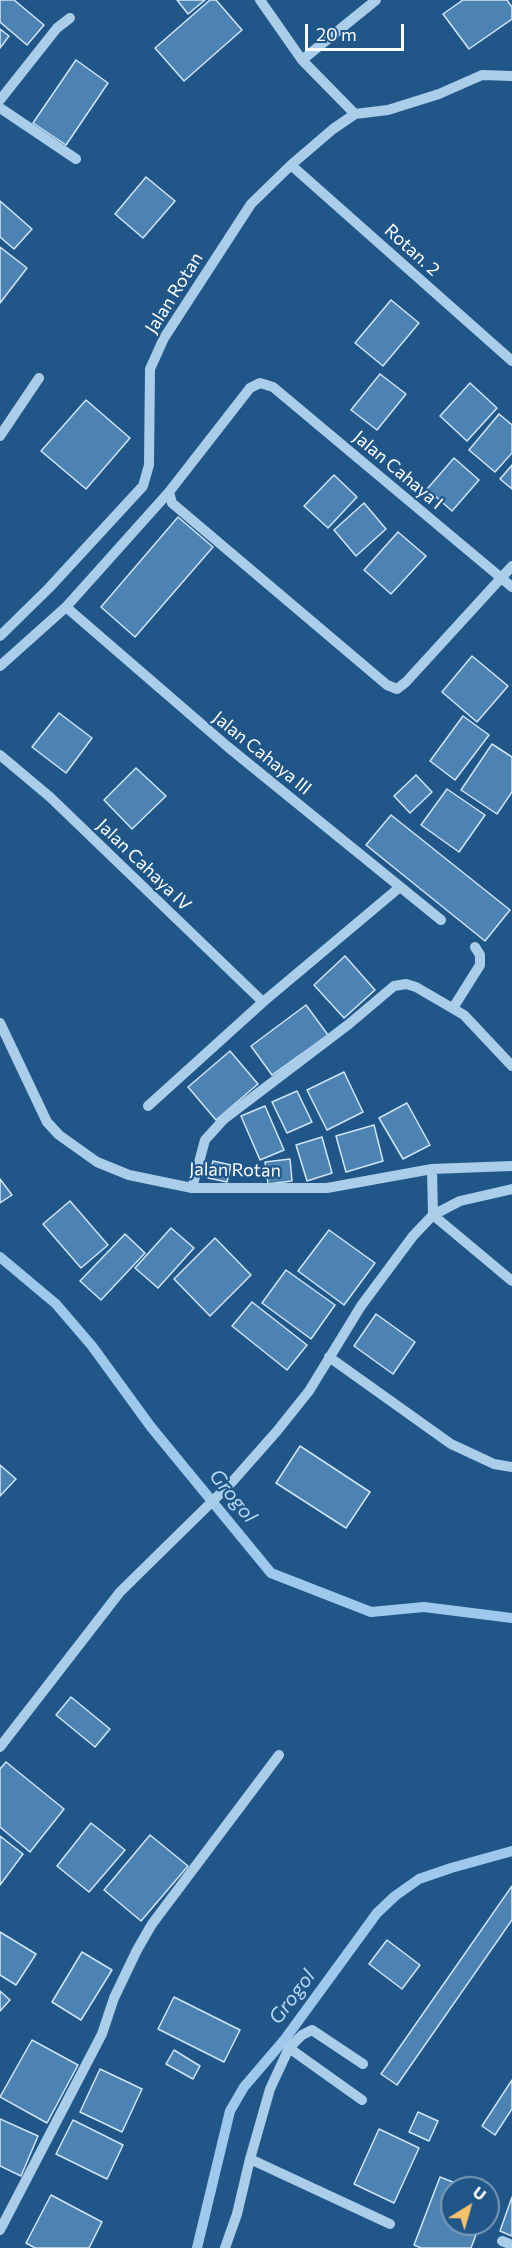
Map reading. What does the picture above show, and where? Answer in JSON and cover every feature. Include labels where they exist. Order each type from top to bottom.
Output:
[{"type":"street","points":[[260,0],[303,60],[355,114],[388,110],[439,94],[482,75],[512,76]]},
{"type":"street","points":[[303,60],[376,0]]},
{"type":"street","points":[[0,100],[57,28],[70,18]]},
{"type":"street","points":[[0,108],[75,159]]},
{"type":"street","name":"Jalan Rotan","points":[[3,629],[142,486],[149,465],[150,369],[164,338],[251,204],[291,165],[333,129],[355,114]]},
{"type":"street","name":"Rotan. 2","points":[[291,165],[512,361]]},
{"type":"street","points":[[0,436],[39,378]]},
{"type":"street","name":"Jalan Cahaya I","points":[[169,492],[250,388],[260,383],[273,387],[512,587]]},
{"type":"street","points":[[169,492],[172,503],[181,511],[387,685],[397,689],[512,566]]},
{"type":"street","points":[[0,666],[66,608],[169,492]]},
{"type":"street","name":"Jalan Cahaya III","points":[[66,608],[228,747],[441,920]]},
{"type":"street","name":"Jalan Cahaya IV","points":[[0,755],[50,798],[262,1002]]},
{"type":"street","points":[[148,1106],[262,1002],[400,887]]},
{"type":"street","points":[[453,1008],[480,965],[480,955],[475,947]]},
{"type":"street","points":[[192,1188],[205,1140],[224,1119],[349,1024],[394,986],[406,984],[416,987],[464,1015],[512,1066]]},
{"type":"street","name":"Jalan Rotan","points":[[0,1023],[47,1122],[59,1135],[97,1162],[129,1175],[192,1188],[327,1188],[432,1169],[512,1166]]},
{"type":"street","points":[[432,1169],[433,1215],[512,1281]]},
{"type":"street","points":[[0,1747],[120,1592],[232,1482],[309,1391],[386,1270],[413,1236],[433,1215],[460,1201],[512,1189]]},
{"type":"street","points":[[329,1357],[451,1444],[484,1460],[512,1467]]},
{"type":"street","points":[[0,2230],[102,2034],[114,1998],[152,1924],[279,1755]]},
{"type":"street","points":[[225,2248],[237,2214],[270,2089],[289,2048],[302,2035],[312,2030],[363,2064]]},
{"type":"street","points":[[289,2048],[362,2100]]},
{"type":"street","points":[[250,2159],[390,2224]]},
{"type":"building","points":[[0,0],[14,0],[44,25],[27,45],[0,22]]},
{"type":"building","points":[[177,0],[205,0],[188,14]]},
{"type":"building","points":[[210,0],[216,0],[242,30],[184,81],[155,48]]},
{"type":"building","points":[[463,0],[507,0],[512,7],[512,19],[469,49],[443,14]]},
{"type":"building","points":[[0,29],[9,36],[0,48]]},
{"type":"building","points":[[76,60],[108,83],[66,145],[33,123]]},
{"type":"building","points":[[146,177],[175,201],[143,238],[115,214]]},
{"type":"building","points":[[0,201],[32,229],[14,249],[0,237]]},
{"type":"building","points":[[0,247],[27,268],[0,303]]},
{"type":"building","points":[[391,300],[419,323],[383,366],[355,343]]},
{"type":"building","points":[[380,374],[406,394],[377,430],[351,410]]},
{"type":"building","points":[[470,383],[497,408],[467,441],[440,416]]},
{"type":"building","points":[[86,400],[130,438],[86,489],[41,451]]},
{"type":"building","points":[[499,414],[512,425],[512,453],[495,472],[469,450]]},
{"type":"building","points":[[454,458],[479,480],[452,511],[427,489]]},
{"type":"building","points":[[512,465],[512,489],[500,479]]},
{"type":"building","points":[[334,475],[357,497],[328,528],[304,506]]},
{"type":"building","points":[[364,503],[386,529],[356,556],[334,530]]},
{"type":"building","points":[[178,517],[213,547],[135,637],[101,607]]},
{"type":"building","points":[[398,532],[426,556],[391,594],[364,570]]},
{"type":"building","points":[[472,656],[508,686],[477,722],[442,692]]},
{"type":"building","points":[[59,713],[92,738],[66,773],[32,747]]},
{"type":"building","points":[[463,716],[489,735],[455,780],[430,761]]},
{"type":"building","points":[[492,744],[512,757],[512,792],[497,814],[461,790]]},
{"type":"building","points":[[136,768],[166,796],[132,829],[104,800]]},
{"type":"building","points":[[416,775],[432,792],[410,813],[394,796]]},
{"type":"building","points":[[447,789],[485,815],[459,852],[421,825]]},
{"type":"building","points":[[391,815],[510,910],[485,941],[366,845]]},
{"type":"building","points":[[345,956],[375,990],[344,1018],[314,985]]},
{"type":"building","points":[[306,1005],[328,1035],[272,1075],[251,1046]]},
{"type":"building","points":[[230,1051],[258,1084],[216,1120],[188,1087]]},
{"type":"building","points":[[344,1072],[363,1112],[327,1130],[307,1090]]},
{"type":"building","points":[[297,1091],[312,1122],[287,1133],[272,1102]]},
{"type":"building","points":[[407,1103],[430,1145],[403,1159],[379,1118]]},
{"type":"building","points":[[265,1106],[284,1150],[260,1160],[241,1116]]},
{"type":"building","points":[[374,1125],[383,1161],[346,1172],[336,1136]]},
{"type":"building","points":[[322,1137],[332,1173],[307,1181],[296,1145]]},
{"type":"building","points":[[290,1159],[292,1181],[268,1184],[265,1162]]},
{"type":"building","points":[[213,1161],[231,1165],[227,1182],[208,1178]]},
{"type":"building","points":[[0,1179],[12,1195],[0,1203]]},
{"type":"building","points":[[70,1201],[108,1245],[81,1268],[43,1224]]},
{"type":"building","points":[[171,1228],[194,1248],[158,1288],[135,1268]]},
{"type":"building","points":[[329,1230],[375,1263],[344,1305],[298,1271]]},
{"type":"building","points":[[125,1234],[145,1253],[101,1300],[80,1281]]},
{"type":"building","points":[[215,1238],[251,1275],[210,1316],[174,1279]]},
{"type":"building","points":[[286,1270],[335,1305],[311,1339],[262,1303]]},
{"type":"building","points":[[252,1302],[307,1345],[287,1370],[232,1326]]},
{"type":"building","points":[[376,1314],[415,1342],[393,1374],[354,1346]]},
{"type":"building","points":[[300,1446],[370,1492],[346,1528],[276,1483]]},
{"type":"building","points":[[0,1465],[16,1479],[0,1496]]},
{"type":"building","points":[[71,1697],[110,1729],[95,1747],[56,1715]]},
{"type":"building","points":[[6,1762],[64,1809],[30,1852],[0,1827],[0,1769]]},
{"type":"building","points":[[91,1823],[125,1850],[89,1892],[57,1866]]},
{"type":"building","points":[[150,1835],[188,1866],[141,1921],[104,1890]]},
{"type":"building","points":[[0,1836],[23,1854],[0,1885]]},
{"type":"building","points":[[512,1886],[512,1920],[397,2085],[381,2074]]},
{"type":"building","points":[[0,1932],[36,1954],[16,1985],[0,1975]]},
{"type":"building","points":[[387,1940],[420,1965],[402,1989],[369,1964]]},
{"type":"building","points":[[82,1952],[112,1970],[81,2020],[52,2002]]},
{"type":"building","points":[[0,1991],[10,2000],[0,2011]]},
{"type":"building","points":[[174,1997],[240,2030],[224,2062],[158,2029]]},
{"type":"building","points":[[32,2040],[78,2065],[47,2123],[0,2097]]},
{"type":"building","points":[[174,2050],[200,2066],[193,2079],[166,2064]]},
{"type":"building","points":[[100,2069],[142,2089],[122,2132],[80,2112]]},
{"type":"building","points":[[512,2080],[512,2109],[495,2135],[482,2126]]},
{"type":"building","points":[[418,2112],[438,2121],[429,2141],[409,2132]]},
{"type":"building","points":[[0,2119],[38,2136],[21,2176],[0,2166]]},
{"type":"building","points":[[73,2120],[123,2145],[107,2179],[56,2154]]},
{"type":"building","points":[[379,2129],[419,2148],[394,2203],[354,2184]]},
{"type":"building","points":[[440,2177],[440,2236],[476,2236],[471,2248],[421,2248],[414,2245]]},
{"type":"building","points":[[51,2195],[102,2222],[89,2248],[35,2248],[26,2243]]},
{"type":"building","points":[[512,2197],[512,2236],[500,2231]]},
{"type":"waterway","name":"Grogol","points":[[0,1257],[56,1304],[92,1346],[151,1427],[271,1573],[371,1612],[424,1607],[512,1618]]},
{"type":"waterway","name":"Grogol","points":[[197,2248],[230,2111],[244,2087],[285,2039],[377,1913],[395,1896],[419,1879],[512,1851]]}]
